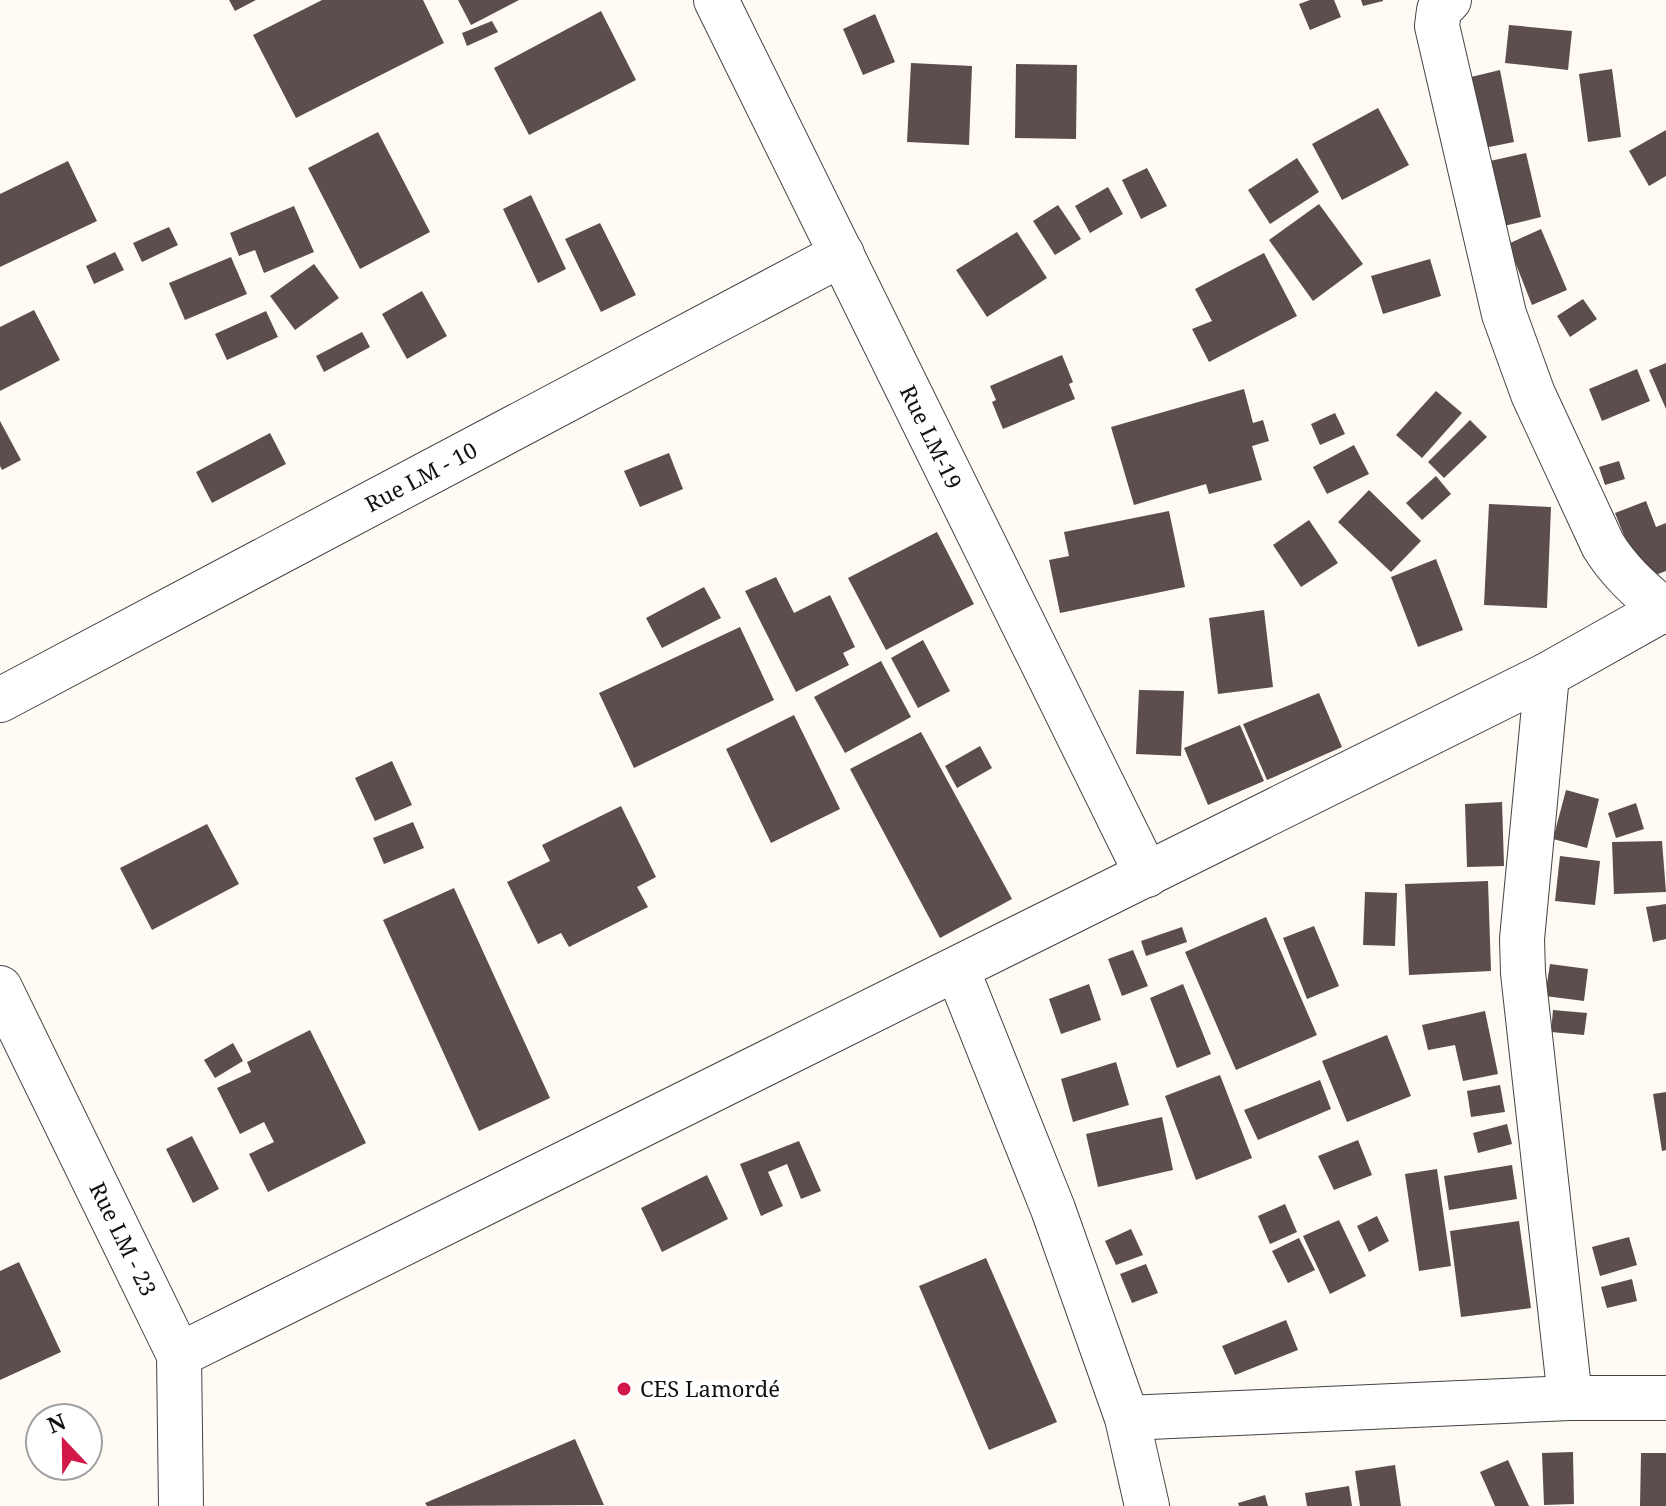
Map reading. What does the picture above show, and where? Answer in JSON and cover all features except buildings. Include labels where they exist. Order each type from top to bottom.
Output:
[{"type":"street","name":"Rue LM-19","points":[[716,0],[1147,875]]},
{"type":"street","points":[[179,1355],[1547,675],[1665,610],[1631,582],[1603,545],[1518,358],[1504,314],[1437,26],[1439,10],[1449,0]]},
{"type":"street","name":"Rue LM - 10","points":[[0,700],[842,254]]},
{"type":"street","points":[[1547,675],[1522,939],[1523,973],[1570,1398]]},
{"type":"street","points":[[957,969],[1053,1209],[1127,1418],[1147,1506]]},
{"type":"street","name":"Rue LM - 23","points":[[0,988],[179,1355],[181,1506]]},
{"type":"street","points":[[1127,1418],[1570,1398],[1666,1398]]},
{"type":"place","name":"CES Lamordé","points":[[624,1389]]}]
